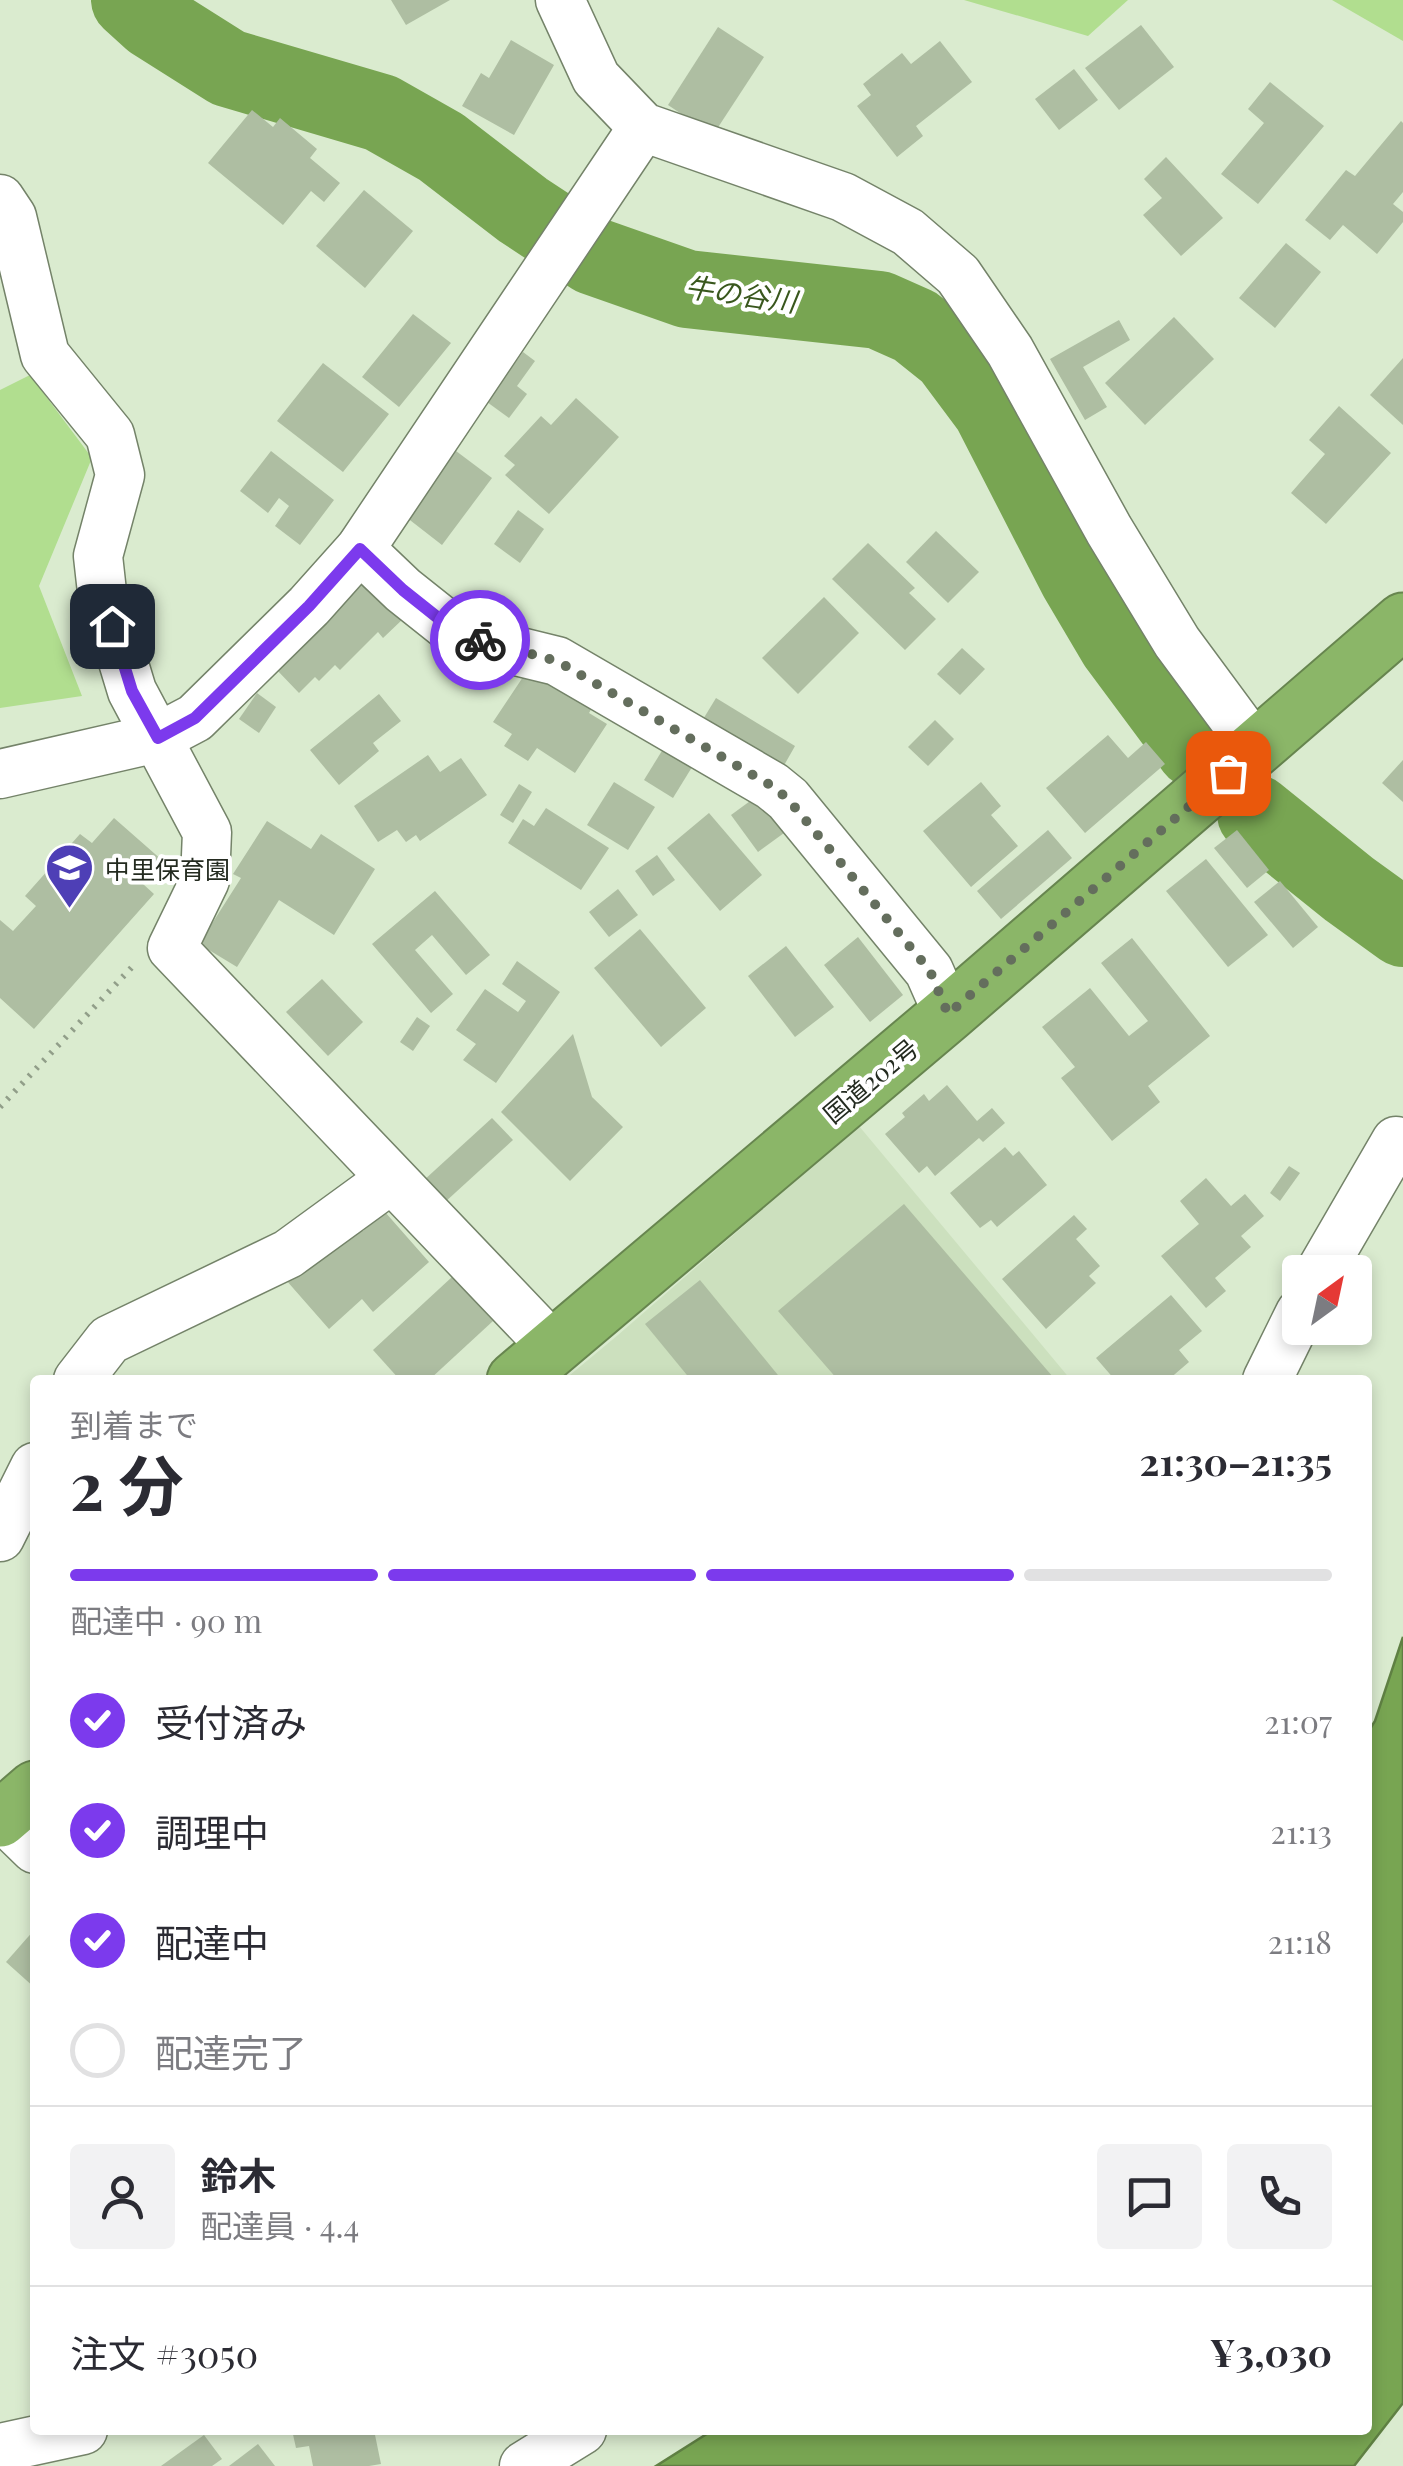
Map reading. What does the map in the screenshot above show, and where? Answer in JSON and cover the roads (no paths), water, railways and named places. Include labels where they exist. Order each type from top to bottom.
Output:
[{"type":"highway","name":"国道202号","points":[[534,1364],[948,1014],[1403,620]]},
{"type":"street","points":[[560,0],[596,78],[643,127],[843,197],[908,232],[958,275],[1010,351],[1109,530],[1177,642],[1256,749]]},
{"type":"street","points":[[0,774],[158,738],[195,718],[309,606],[360,549],[643,127]]},
{"type":"street","points":[[0,199],[12,216],[45,355],[110,435],[120,475],[98,556],[102,592],[132,691],[207,832],[205,880],[172,948],[391,1179],[534,1364]]},
{"type":"street","points":[[360,549],[452,629],[496,646],[557,661],[772,786],[788,799],[930,971],[948,1014]]},
{"type":"street","points":[[1330,1255],[1396,1141]]},
{"type":"street","points":[[82,1375],[109,1340],[288,1254],[391,1179]]},
{"type":"street","points":[[1269,1375],[1284,1345]]},
{"type":"street","points":[[3,1525],[30,1476]]},
{"type":"street","points":[[0,2448],[61,2435]]},
{"type":"street","points":[[524,2466],[574,2435]]},
{"type":"waterway","name":"牛の谷川","points":[[130,0],[152,20],[228,68],[381,113],[441,147],[523,210],[593,256],[687,289],[879,310],[915,326],[950,354],[991,409],[1078,578],[1117,644],[1195,749]]},
{"type":"waterway","name":"牛の谷川","points":[[1256,814],[1403,928]]},
{"type":"place","name":"中里保育園","points":[[70,910]]}]
